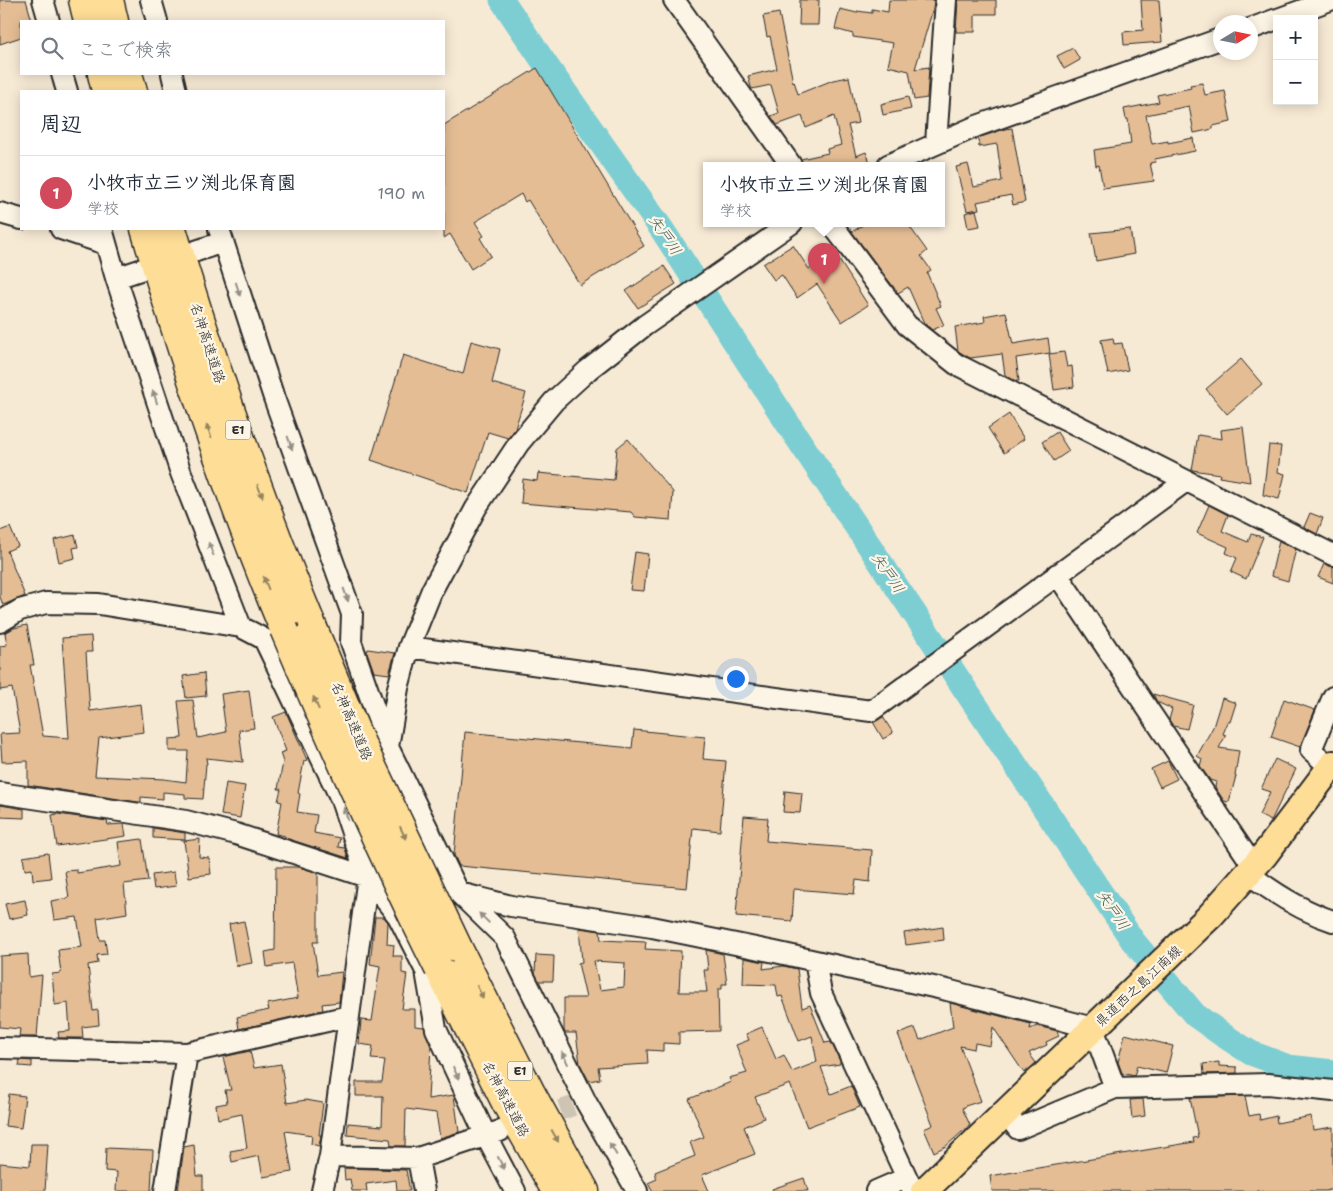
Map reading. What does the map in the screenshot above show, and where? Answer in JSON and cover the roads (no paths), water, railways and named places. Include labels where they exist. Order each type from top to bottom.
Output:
[{"type":"highway","points":[[83,0],[88,20]]},
{"type":"highway","points":[[109,0],[114,20]]},
{"type":"highway","points":[[102,75],[106,90]]},
{"type":"highway","points":[[128,75],[133,90]]},
{"type":"highway","name":"名神高速道路","points":[[145,230],[173,322],[220,461],[274,634],[336,750],[409,909],[506,1103],[556,1191]]},
{"type":"highway","name":"名神高速道路","points":[[172,230],[198,315],[245,451],[313,628],[359,739],[458,948],[531,1093],[585,1191]]},
{"type":"main road","name":"県道西之島江南線","points":[[914,1187],[1006,1113],[1183,944],[1252,871],[1332,766]]},
{"type":"street","points":[[151,0],[157,20]]},
{"type":"street","points":[[674,0],[789,162]]},
{"type":"street","points":[[936,143],[946,0]]},
{"type":"street","points":[[1288,15],[1330,0]]},
{"type":"street","points":[[1258,25],[1273,20]]},
{"type":"street","points":[[895,162],[977,126],[1213,42]]},
{"type":"street","points":[[62,75],[66,90]]},
{"type":"street","points":[[172,75],[176,90]]},
{"type":"street","points":[[0,213],[20,219]]},
{"type":"street","points":[[322,1191],[330,1156],[367,877],[387,745],[398,688],[409,647],[432,590],[476,508],[519,443],[554,401],[588,370],[644,326],[786,227]]},
{"type":"street","points":[[834,227],[907,325],[956,364],[1333,555]]},
{"type":"street","points":[[66,230],[104,237],[181,473],[241,627]]},
{"type":"street","points":[[196,252],[221,236],[274,398],[352,614],[351,642],[387,745],[459,893],[505,938],[579,1104],[637,1191]]},
{"type":"street","points":[[116,278],[143,269]]},
{"type":"street","points":[[409,647],[871,711],[1186,481]]},
{"type":"street","points":[[1057,574],[1252,871],[1274,893],[1315,915],[1333,921]]},
{"type":"street","points":[[0,622],[20,610],[46,603],[99,604],[274,634],[351,642]]},
{"type":"street","points":[[274,634],[340,797],[367,877],[398,916],[426,971],[436,1029],[493,1133],[515,1191]]},
{"type":"street","points":[[1332,766],[1311,750],[1333,697]]},
{"type":"street","points":[[0,793],[186,820],[236,834],[367,877],[459,893],[511,906],[652,927],[816,960],[947,990],[1093,1028],[1115,1088]]},
{"type":"street","points":[[816,960],[821,993],[914,1187],[876,1191]]},
{"type":"street","points":[[0,1048],[187,1053],[349,1016]]},
{"type":"street","points":[[165,1191],[187,1053]]},
{"type":"street","points":[[1006,1113],[1018,1128],[1115,1088],[1268,1084],[1333,1091]]},
{"type":"street","points":[[330,1156],[418,1158],[493,1133]]},
{"type":"street","points":[[418,1158],[424,1191]]},
{"type":"waterway","name":"矢戸川","points":[[502,0],[663,231],[792,430],[1133,941],[1195,1015],[1223,1035],[1251,1053],[1288,1067],[1333,1072]]},
{"type":"tunnel","points":[[532,1120],[573,1106]]},
{"type":"place","name":"小牧市立三ツ渕北保育園","points":[[824,284]]}]
